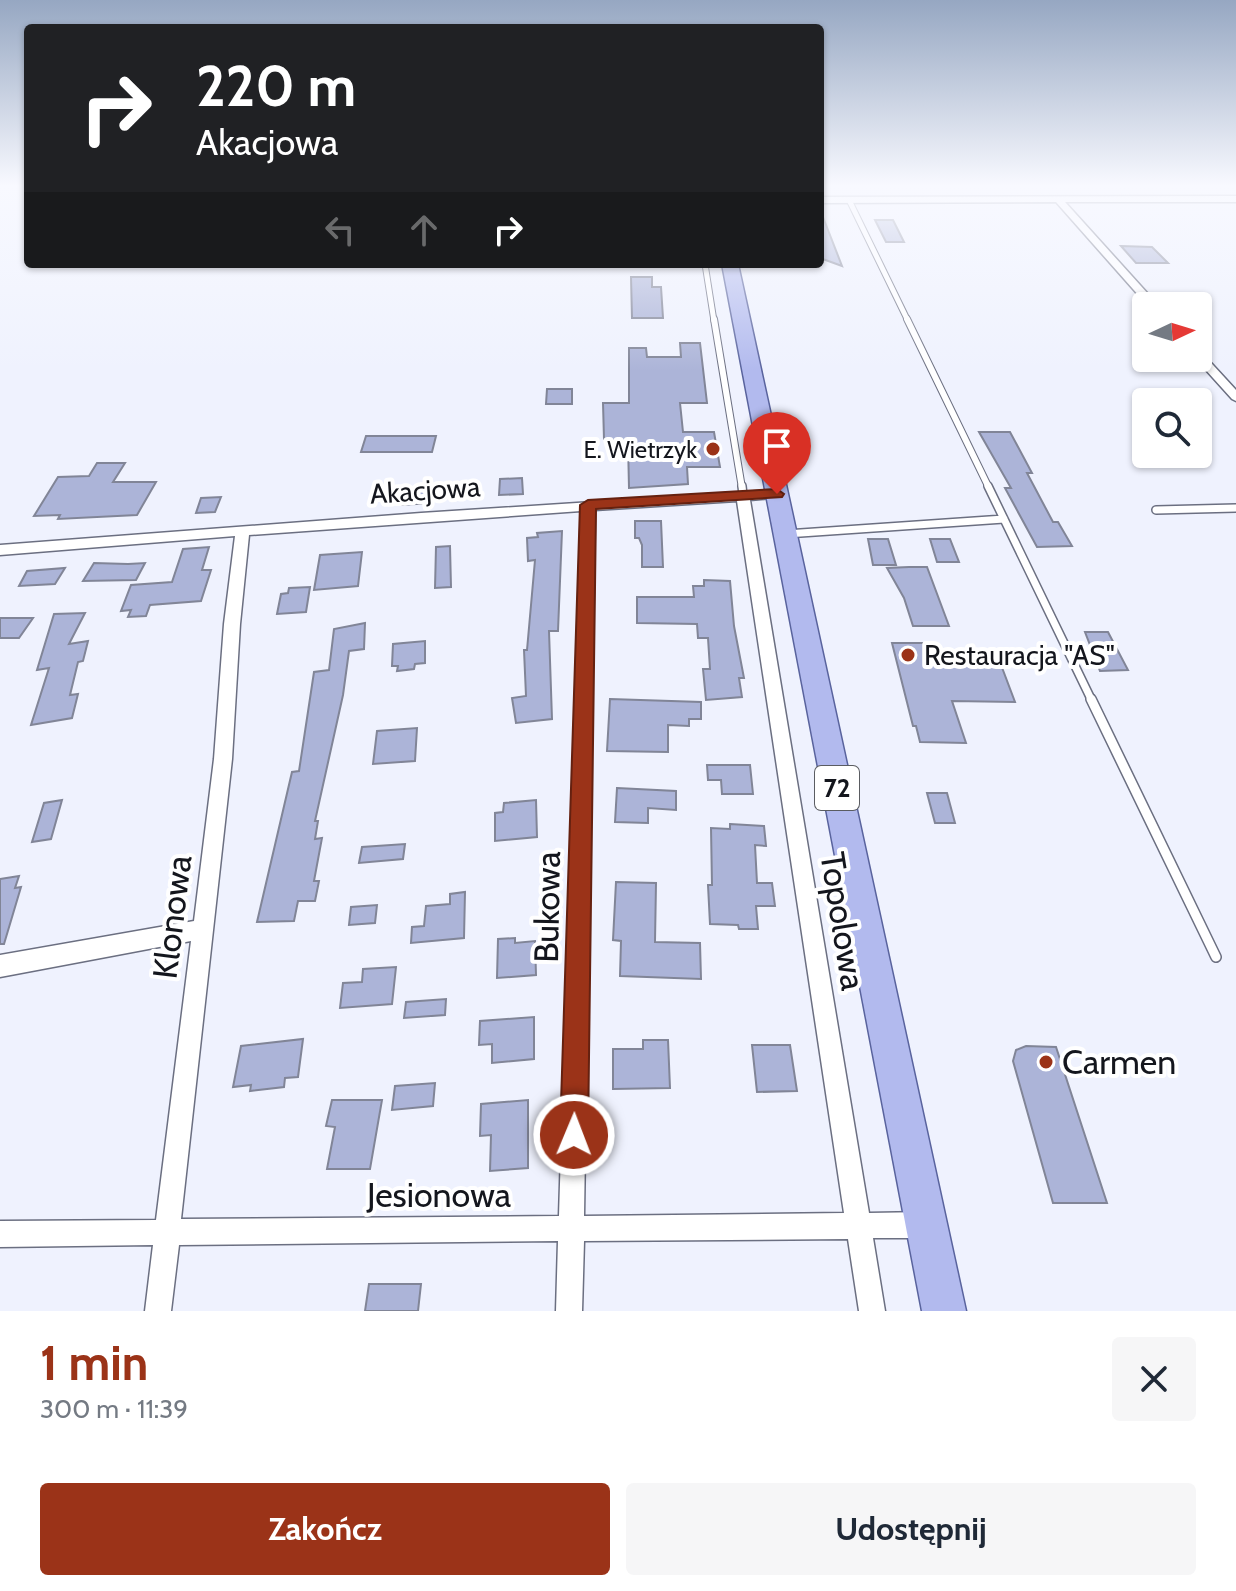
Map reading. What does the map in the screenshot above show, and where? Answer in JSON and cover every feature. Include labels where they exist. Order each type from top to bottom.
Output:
[{"type":"main road","name":"72","points":[[731,268],[944,1311]]},
{"type":"street","points":[[1102,248],[1141,292]]},
{"type":"street","points":[[1212,370],[1236,397]]},
{"type":"street","name":"Akacjowa","points":[[0,550],[588,505],[777,494]]},
{"type":"street","name":"Topolowa","points":[[743,495],[872,1311]]},
{"type":"street","name":"Bukowa","points":[[569,1311],[588,505]]},
{"type":"street","name":"Klonowa","points":[[158,1311],[223,759],[232,624],[243,530]]},
{"type":"street","points":[[0,966],[203,929]]},
{"type":"street","name":"Jesionowa","points":[[0,1234],[927,1225]]},
{"type":"lane","points":[[872,248],[1216,957]]},
{"type":"lane","points":[[706,268],[743,495]]},
{"type":"lane","points":[[1156,510],[1236,508]]},
{"type":"lane","points":[[785,534],[1004,519]]},
{"type":"building","points":[[824,248],[835,248],[842,266],[824,259]]},
{"type":"building","points":[[1123,248],[1153,248],[1168,263],[1136,263]]},
{"type":"building","points":[[631,277],[652,277],[652,287],[661,287],[663,318],[632,318]]},
{"type":"building","points":[[680,343],[700,343],[707,403],[680,403],[683,432],[714,432],[720,467],[687,467],[688,484],[629,488],[628,442],[604,439],[603,403],[629,403],[629,348],[646,348],[647,357],[681,357]]},
{"type":"building","points":[[547,389],[572,389],[572,404],[546,404]]},
{"type":"building","points":[[979,432],[1010,432],[1053,522],[1058,522],[1072,546],[1037,547],[1005,488],[1011,488]]},
{"type":"building","points":[[366,436],[436,436],[432,452],[361,452]]},
{"type":"building","points":[[97,463],[125,463],[113,482],[156,482],[137,515],[58,519],[60,515],[34,516],[58,477],[89,476]]},
{"type":"building","points":[[522,478],[523,494],[499,495],[500,479]]},
{"type":"building","points":[[434,488],[433,503],[400,505],[402,490]]},
{"type":"building","points":[[221,497],[215,512],[196,513],[201,498]]},
{"type":"building","points":[[635,521],[661,521],[663,567],[642,567],[642,545],[639,538],[635,538]]},
{"type":"building","points":[[562,531],[558,631],[549,631],[552,719],[516,723],[512,698],[526,696],[524,650],[527,650],[535,560],[528,561],[527,538],[538,537],[537,533]]},
{"type":"building","points":[[868,539],[888,539],[896,565],[873,565]]},
{"type":"building","points":[[930,539],[950,539],[959,562],[937,562]]},
{"type":"building","points":[[450,546],[451,587],[435,588],[436,547]]},
{"type":"building","points":[[209,547],[202,570],[211,570],[201,601],[150,605],[146,616],[128,617],[131,610],[121,611],[131,585],[172,582],[183,549]]},
{"type":"building","points":[[362,552],[358,586],[314,590],[320,555]]},
{"type":"building","points":[[94,563],[145,563],[136,580],[83,581]]},
{"type":"building","points":[[927,567],[949,626],[913,626],[904,598],[887,568]]},
{"type":"building","points":[[65,568],[55,584],[19,586],[27,571]]},
{"type":"building","points":[[704,580],[730,581],[734,626],[744,678],[739,678],[742,697],[706,700],[703,669],[710,669],[708,638],[698,638],[697,624],[637,623],[637,597],[694,597],[693,586],[704,586]]},
{"type":"building","points":[[310,587],[306,612],[277,614],[281,594],[288,593],[289,588]]},
{"type":"building","points":[[85,613],[69,644],[88,641],[83,661],[78,662],[70,695],[78,694],[72,718],[31,725],[49,668],[37,670],[54,614]]},
{"type":"building","points":[[0,618],[33,618],[19,638],[0,638]]},
{"type":"building","points":[[365,623],[364,649],[349,651],[343,695],[315,821],[318,821],[315,839],[322,838],[314,881],[319,881],[315,901],[298,901],[294,921],[257,922],[292,772],[299,771],[314,672],[329,670],[334,629]]},
{"type":"building","points":[[1085,632],[1108,632],[1128,670],[1100,671]]},
{"type":"building","points":[[425,641],[425,663],[415,664],[414,669],[397,671],[398,666],[392,666],[393,644]]},
{"type":"building","points":[[892,643],[933,643],[937,656],[998,657],[1015,702],[952,701],[966,743],[920,742]]},
{"type":"building","points":[[610,699],[701,702],[701,719],[689,719],[689,726],[668,725],[668,752],[607,751]]},
{"type":"building","points":[[417,728],[415,761],[373,764],[377,731]]},
{"type":"building","points":[[707,765],[750,765],[753,794],[722,794],[721,780],[708,780]]},
{"type":"building","points":[[617,788],[676,791],[676,810],[648,808],[648,823],[615,822]]},
{"type":"building","points":[[927,793],[947,793],[955,823],[935,823]]},
{"type":"building","points":[[62,800],[51,839],[32,842],[44,803]]},
{"type":"building","points":[[536,800],[537,837],[495,841],[495,813],[503,812],[504,803]]},
{"type":"building","points":[[730,824],[764,826],[766,846],[755,845],[757,883],[772,883],[775,906],[756,906],[758,929],[710,924],[708,885],[712,885],[711,828],[730,829]]},
{"type":"building","points":[[405,844],[403,859],[359,863],[362,847]]},
{"type":"building","points":[[19,876],[15,888],[21,887],[4,944],[0,944],[0,879]]},
{"type":"building","points":[[616,882],[656,883],[655,942],[700,943],[701,979],[620,976],[621,941],[613,940]]},
{"type":"building","points":[[465,892],[464,938],[411,943],[412,927],[424,926],[426,906],[450,904],[450,894]]},
{"type":"building","points":[[377,905],[375,923],[349,925],[351,907]]},
{"type":"building","points":[[515,938],[515,943],[535,941],[536,975],[497,978],[498,939]]},
{"type":"building","points":[[396,967],[392,1004],[340,1008],[343,983],[362,982],[363,969]]},
{"type":"building","points":[[446,999],[445,1015],[404,1018],[406,1002]]},
{"type":"building","points":[[534,1017],[534,1059],[492,1063],[492,1044],[479,1045],[480,1021]]},
{"type":"building","points":[[303,1039],[298,1077],[285,1078],[284,1087],[250,1091],[251,1085],[233,1087],[241,1046]]},
{"type":"building","points":[[643,1040],[668,1040],[670,1088],[613,1089],[613,1049],[643,1049]]},
{"type":"building","points":[[752,1045],[790,1045],[797,1091],[757,1092]]},
{"type":"building","points":[[1026,1046],[1056,1047],[1107,1203],[1053,1203],[1013,1061],[1016,1050]]},
{"type":"building","points":[[435,1083],[433,1106],[392,1110],[395,1086]]},
{"type":"building","points":[[332,1100],[382,1100],[370,1169],[327,1169],[335,1127],[326,1126]]},
{"type":"building","points":[[528,1100],[528,1168],[490,1171],[491,1135],[480,1136],[481,1104]]},
{"type":"building","points":[[369,1284],[421,1284],[418,1311],[365,1311]]},
{"type":"place","name":"E. Wietrzyk","points":[[713,449]]},
{"type":"place","name":"Restauracja \"AS\"","points":[[908,655]]},
{"type":"place","name":"Carmen","points":[[1046,1062]]},
{"type":"route","points":[[574,1135],[588,505],[777,494]]}]
